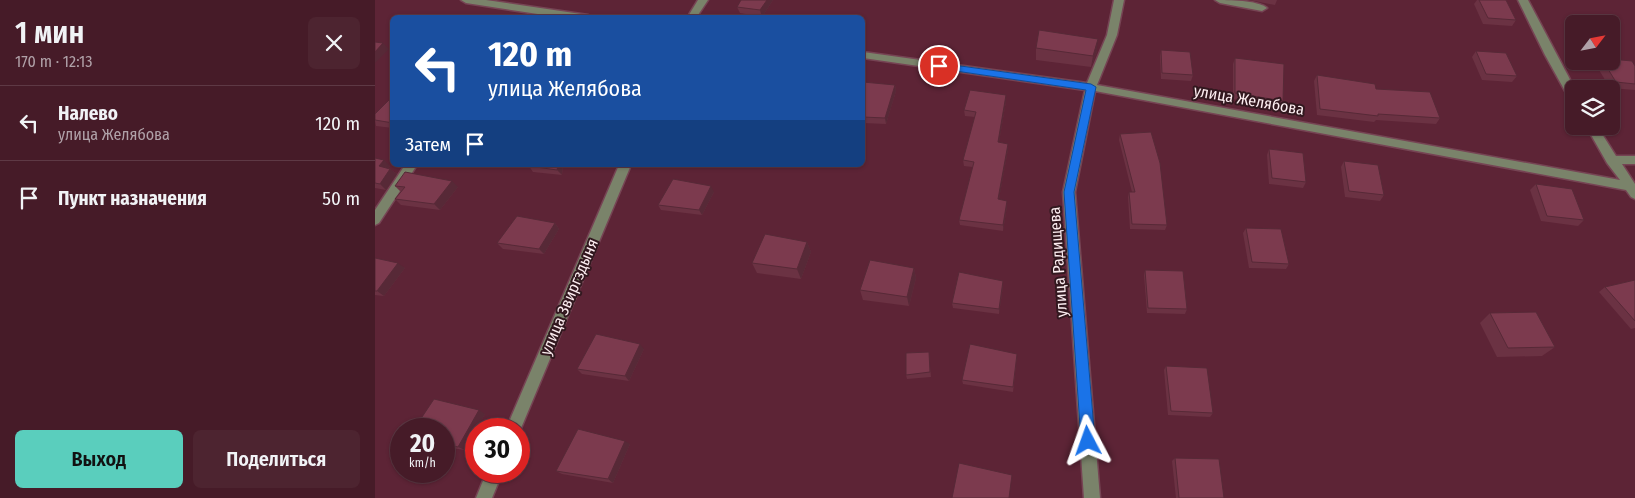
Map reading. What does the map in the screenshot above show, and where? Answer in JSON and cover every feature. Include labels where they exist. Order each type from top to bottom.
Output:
[{"type":"street","points":[[466,0],[568,15]]},
{"type":"street","points":[[693,15],[703,0]]},
{"type":"street","name":"улица Радищева","points":[[1092,498],[1069,192],[1091,87],[1112,34],[1119,0]]},
{"type":"street","points":[[1220,0],[1262,8]]},
{"type":"street","points":[[1523,0],[1549,56],[1565,82]]},
{"type":"street","points":[[510,15],[515,7]]},
{"type":"street","name":"улица Желябова","points":[[865,56],[1091,87],[1632,190]]},
{"type":"street","points":[[1596,135],[1632,190]]},
{"type":"street","points":[[1611,160],[1635,160]]},
{"type":"street","points":[[375,220],[410,167]]},
{"type":"street","name":"улица Звиргздыня","points":[[518,418],[624,167]]},
{"type":"street","points":[[484,498],[490,483]]},
{"type":"building","points":[[741,0],[767,0],[760,10],[737,7]]},
{"type":"building","points":[[1479,0],[1506,0],[1516,20],[1488,18]]},
{"type":"building","points":[[1039,30],[1098,39],[1093,56],[1036,48]]},
{"type":"building","points":[[375,42],[383,43],[375,52]]},
{"type":"building","points":[[1161,50],[1190,52],[1193,75],[1162,73]]},
{"type":"building","points":[[1476,51],[1506,53],[1517,76],[1486,74]]},
{"type":"building","points":[[1235,58],[1284,64],[1283,101],[1235,93]]},
{"type":"building","points":[[1620,60],[1632,61],[1635,66],[1635,84],[1615,80],[1609,70],[1620,70]]},
{"type":"building","points":[[1317,75],[1375,84],[1376,89],[1430,92],[1440,118],[1378,114],[1378,116],[1320,109]]},
{"type":"building","points":[[865,82],[895,85],[885,118],[865,117]]},
{"type":"building","points":[[970,90],[1006,95],[998,142],[1008,144],[998,199],[1007,201],[1003,225],[959,220],[974,162],[963,160],[976,112],[964,110]]},
{"type":"building","points":[[390,99],[390,122],[375,120],[375,114]]},
{"type":"building","points":[[1151,132],[1160,163],[1167,225],[1132,224],[1129,192],[1135,192],[1120,134]]},
{"type":"building","points":[[1269,149],[1303,153],[1306,182],[1272,178]]},
{"type":"building","points":[[375,158],[384,160],[379,166],[390,169],[380,184],[375,183]]},
{"type":"building","points":[[1344,161],[1378,165],[1384,195],[1349,191]]},
{"type":"building","points":[[536,167],[558,167],[557,170]]},
{"type":"building","points":[[405,172],[452,181],[434,204],[395,199],[405,187],[395,186]]},
{"type":"building","points":[[673,179],[711,186],[699,210],[658,205]]},
{"type":"building","points":[[1536,184],[1572,189],[1584,220],[1547,216]]},
{"type":"building","points":[[517,216],[555,223],[539,249],[497,243]]},
{"type":"building","points":[[1246,228],[1281,229],[1289,264],[1252,262]]},
{"type":"building","points":[[765,234],[807,242],[797,269],[752,263]]},
{"type":"building","points":[[375,258],[398,263],[377,291],[375,291]]},
{"type":"building","points":[[870,260],[914,268],[907,297],[860,290]]},
{"type":"building","points":[[1145,270],[1183,271],[1187,309],[1148,308]]},
{"type":"building","points":[[959,272],[1003,281],[999,309],[952,303]]},
{"type":"building","points":[[1635,280],[1635,321],[1605,287]]},
{"type":"building","points":[[1536,312],[1555,347],[1508,348],[1490,313]]},
{"type":"building","points":[[596,334],[640,344],[625,376],[577,369]]},
{"type":"building","points":[[970,344],[1017,354],[1013,387],[962,380]]},
{"type":"building","points":[[929,352],[930,372],[906,375],[906,353]]},
{"type":"building","points":[[1166,366],[1207,368],[1213,413],[1171,411]]},
{"type":"building","points":[[434,399],[479,410],[474,418],[465,418],[465,435],[458,447],[455,446],[455,418],[421,418]]},
{"type":"building","points":[[578,429],[625,441],[608,479],[556,471]]},
{"type":"building","points":[[1175,458],[1219,459],[1224,498],[1179,498]]},
{"type":"building","points":[[959,463],[1012,475],[1009,498],[952,498]]},
{"type":"route","points":[[939,66],[1091,87],[1069,192],[1088,441]]}]
